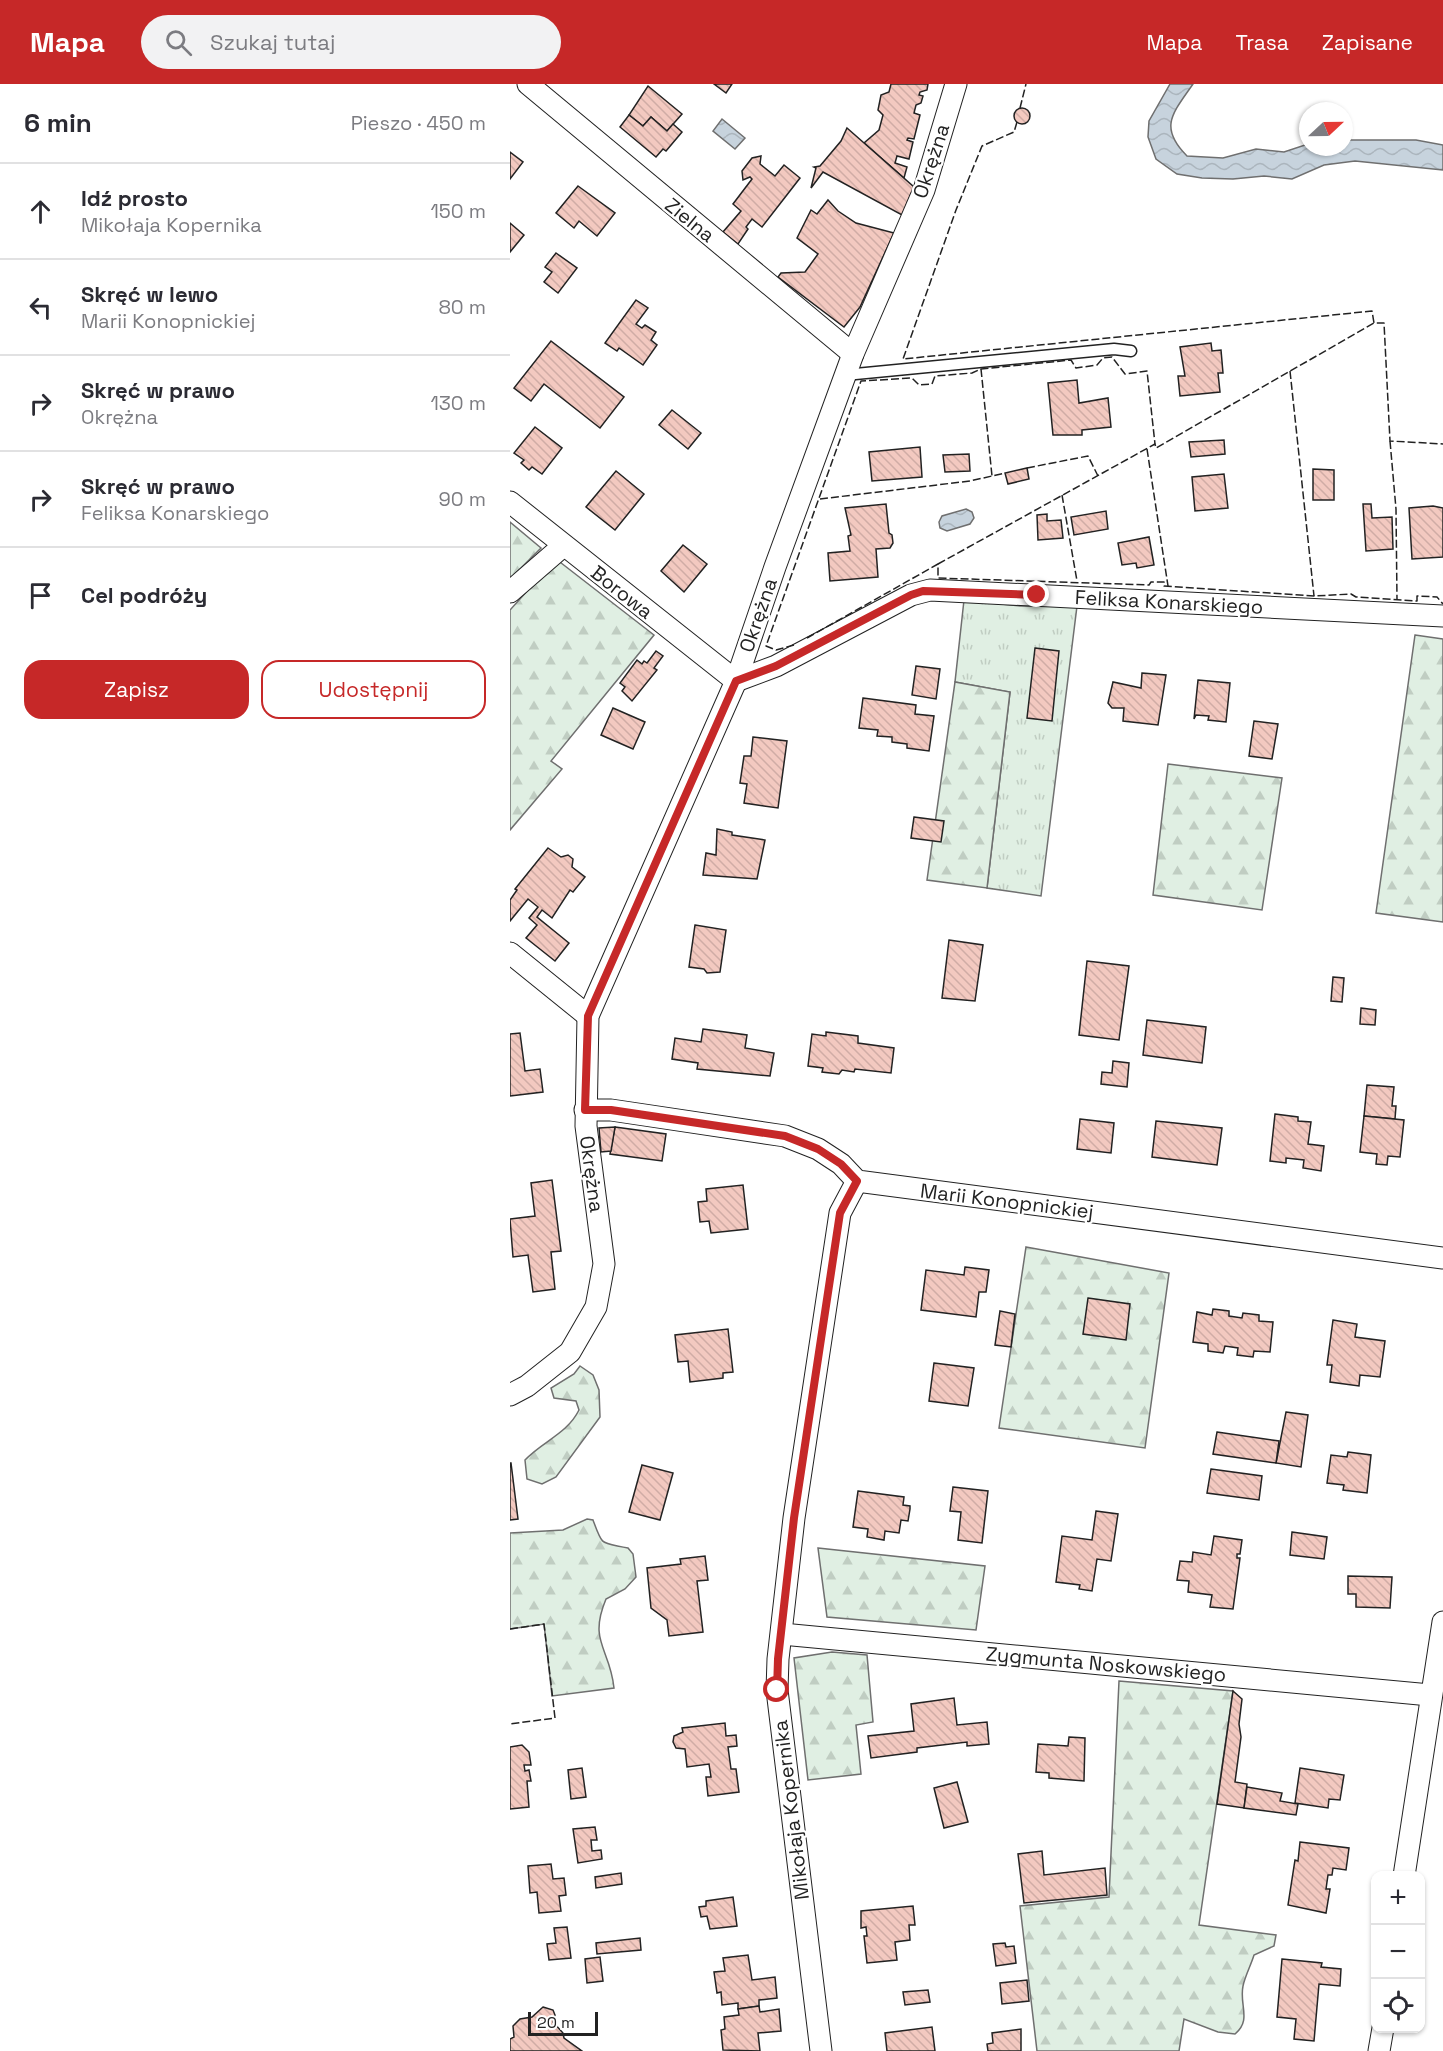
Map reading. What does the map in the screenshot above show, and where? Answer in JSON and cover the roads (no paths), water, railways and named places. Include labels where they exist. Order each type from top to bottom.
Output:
[{"type":"street","name":"Zielna","points":[[528,84],[853,354]]},
{"type":"street","name":"Okrężna","points":[[510,1395],[527,1386],[570,1352],[596,1307],[604,1264],[585,1110],[588,1016],[736,681],[853,354],[924,190],[956,84]]},
{"type":"street","name":"Borowa","points":[[510,502],[736,681]]},
{"type":"street","points":[[510,592],[563,546]]},
{"type":"street","name":"Feliksa Konarskiego","points":[[736,681],[776,666],[911,595],[930,590],[1443,616]]},
{"type":"street","points":[[510,953],[588,1016]]},
{"type":"street","points":[[585,1110],[611,1110],[785,1136],[818,1149],[841,1164],[857,1181]]},
{"type":"street","name":"Marii Konopnickiej","points":[[857,1181],[1443,1258]]},
{"type":"street","name":"Mikołaja Kopernika","points":[[821,2051],[777,1690],[794,1518],[840,1213],[857,1181]]},
{"type":"street","points":[[1405,1871],[1443,1622]]},
{"type":"street","name":"Zygmunta Noskowskiego","points":[[782,1634],[1430,1695]]},
{"type":"street","points":[[1379,2051],[1382,2033]]},
{"type":"lane","points":[[846,375],[1114,349],[1131,351]]},
{"type":"water","points":[[1170,84],[1193,84],[1175,112],[1171,128],[1178,146],[1187,156],[1223,158],[1256,149],[1284,152],[1299,147],[1299,156],[1353,156],[1353,140],[1416,140],[1443,145],[1443,170],[1355,161],[1324,165],[1292,179],[1264,176],[1233,179],[1202,178],[1177,174],[1156,159],[1148,137],[1149,121]]},
{"type":"water","points":[[722,119],[745,138],[735,149],[713,131]]},
{"type":"water","points":[[966,509],[972,512],[974,518],[970,524],[947,531],[940,528],[939,522],[942,516]]}]
